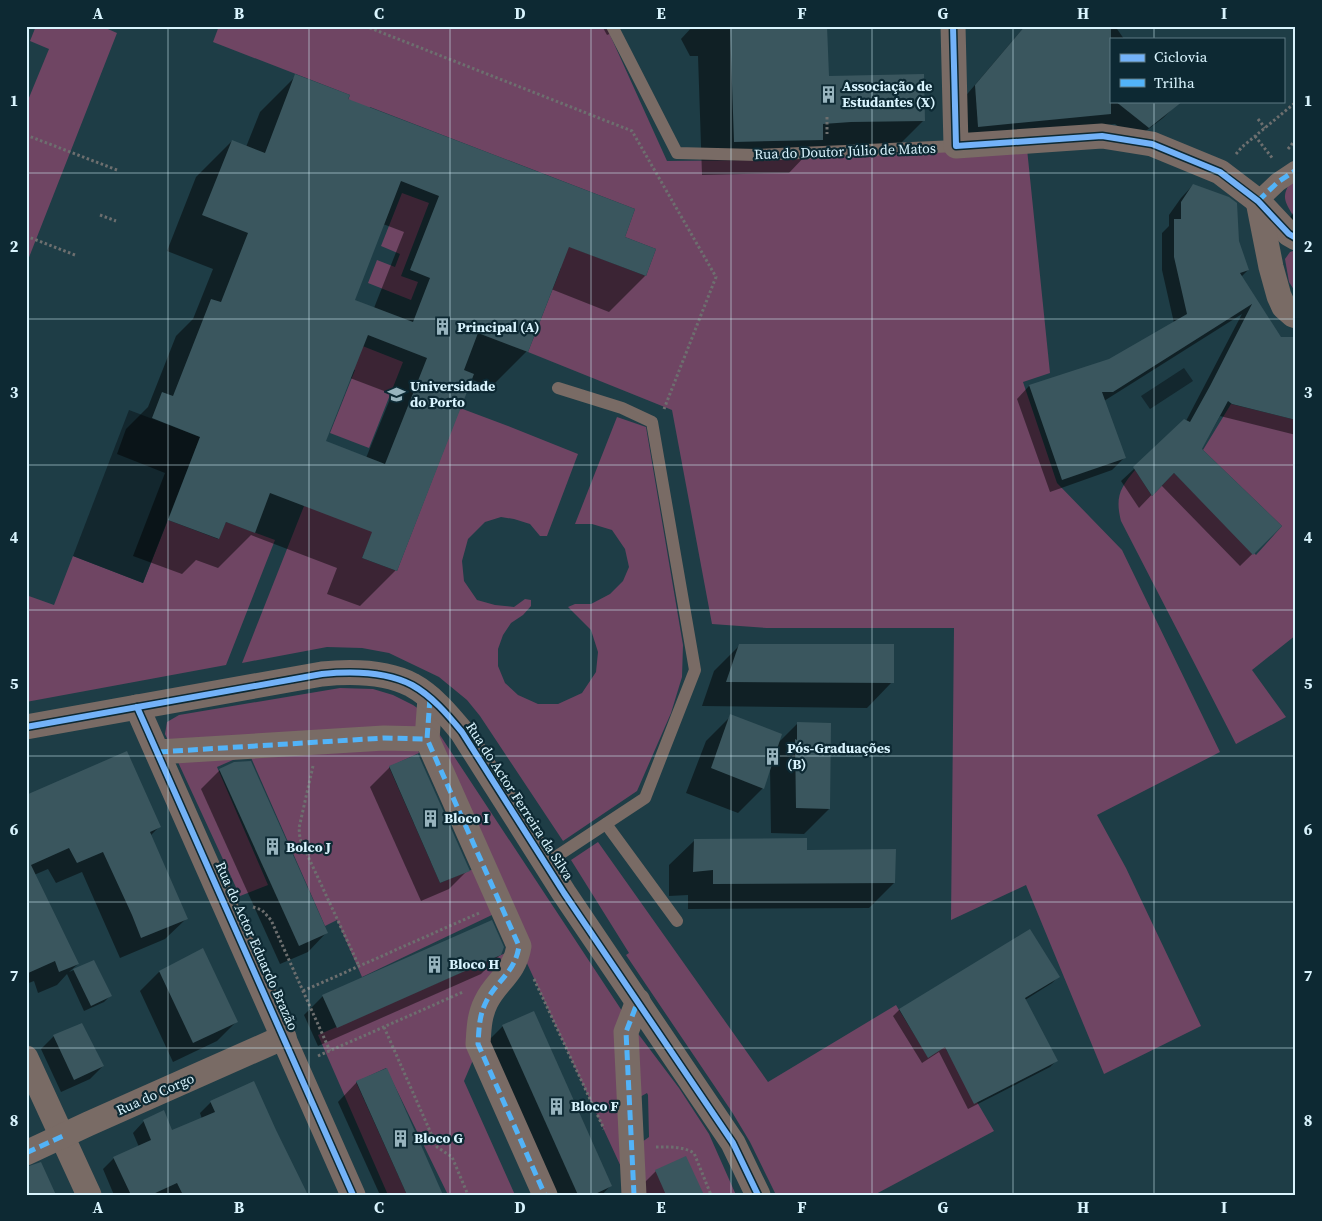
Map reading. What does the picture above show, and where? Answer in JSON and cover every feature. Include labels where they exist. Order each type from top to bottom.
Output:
[{"type":"street","points":[[953,26],[956,146]]},
{"type":"street","name":"Rua do Doutor Júlio de Matos","points":[[956,146],[1102,136],[1152,144],[1220,172],[1258,201],[1289,234],[1296,238]]},
{"type":"street","points":[[1296,170],[1278,182],[1258,201],[1279,296],[1284,307],[1296,316]]},
{"type":"street","name":"Rua do Actor Ferreira da Silva","points":[[26,727],[322,674],[346,672],[397,678],[414,686],[448,715],[462,732],[545,864],[733,1143],[758,1195]]},
{"type":"street","points":[[430,698],[427,739],[519,946],[512,967],[486,1001],[480,1018],[478,1044],[545,1195]]},
{"type":"street","name":"Rua do Actor Eduardo Brazão","points":[[137,707],[353,1195]]},
{"type":"street","points":[[158,752],[319,741],[384,738],[427,739]]},
{"type":"street","points":[[634,1195],[626,1032],[638,1001]]},
{"type":"street","name":"Rua do Corgo","points":[[26,1153],[284,1037]]},
{"type":"street","points":[[26,1058],[89,1195]]},
{"type":"lane","name":"Rua do Doutor Júlio de Matos","points":[[612,26],[677,153],[757,155],[956,146]]},
{"type":"lane","points":[[545,864],[646,798],[695,670],[652,422],[622,408],[558,388]]},
{"type":"lane","points":[[606,824],[677,921]]},
{"type":"path","points":[[365,26],[632,131],[716,277],[666,407],[652,422]]},
{"type":"path","points":[[1220,172],[1242,147],[1296,102]]},
{"type":"path","points":[[1258,120],[1265,128]]},
{"type":"path","points":[[26,135],[117,170]]},
{"type":"path","points":[[1255,136],[1277,163]]},
{"type":"path","points":[[100,215],[116,221]]},
{"type":"path","points":[[26,236],[75,255]]},
{"type":"path","points":[[319,741],[299,828],[300,839],[358,966]]},
{"type":"path","points":[[303,991],[500,904]]},
{"type":"path","points":[[519,946],[607,1136]]},
{"type":"path","points":[[297,1066],[465,991]]},
{"type":"path","points":[[384,1027],[437,1147],[452,1157],[468,1195]]},
{"type":"path","points":[[631,1147],[678,1148],[694,1153],[711,1195]]},
{"type":"shaded area","points":[[36,26],[101,26],[117,33],[26,265],[26,105],[49,49],[30,41]]},
{"type":"shaded area","points":[[219,26],[606,26],[667,161],[762,160],[1026,139],[1050,373],[1023,382],[1057,483],[1122,550],[1220,752],[1097,815],[1126,868],[1201,1026],[1104,1074],[1026,885],[951,920],[954,628],[767,628],[712,624],[672,410],[528,352],[561,268],[497,219],[646,276],[656,249],[625,237],[635,209],[370,107],[363,123],[342,114],[350,95],[213,42]]},
{"type":"shaded area","points":[[1296,178],[1296,214],[1294,217],[1286,202],[1285,194],[1292,179]]},
{"type":"shaded area","points":[[402,193],[429,203],[401,276],[418,282],[411,300],[368,283],[377,260],[395,267],[400,254],[381,246]]},
{"type":"shaded area","points":[[1296,250],[1296,293],[1289,282],[1285,259],[1290,252]]},
{"type":"shaded area","points":[[327,332],[403,362],[369,448],[330,433],[355,370],[317,355]]},
{"type":"shaded area","points":[[1231,404],[1296,420],[1296,635],[1252,670],[1286,717],[1236,744],[1121,521],[1119,513],[1120,493],[1135,470],[1152,496],[1174,473],[1256,555],[1282,526],[1203,450]]},
{"type":"shaded area","points":[[460,408],[578,454],[547,536],[540,536],[530,524],[501,517],[485,522],[468,539],[462,561],[464,581],[477,600],[495,605],[514,607],[525,599],[531,600],[531,606],[523,615],[511,623],[503,635],[498,649],[498,666],[505,683],[518,695],[538,704],[558,704],[582,693],[596,672],[598,652],[591,630],[568,607],[575,604],[591,604],[610,594],[623,581],[629,567],[625,549],[612,530],[592,524],[575,524],[617,417],[646,427],[683,645],[682,677],[671,713],[637,791],[563,841],[480,716],[467,700],[439,677],[389,653],[362,648],[327,647],[242,663],[304,506],[381,511],[362,558],[397,571]]},
{"type":"shaded area","points":[[168,520],[218,539],[226,522],[275,540],[226,665],[26,702],[26,595],[54,605],[73,556],[143,583]]},
{"type":"shaded area","points":[[340,688],[373,689],[393,695],[423,712],[630,1023],[679,1088],[709,1134],[736,1195],[634,1195],[519,946],[427,739],[415,739],[419,753],[389,767],[440,883],[478,869],[511,940],[508,952],[494,914],[362,977],[337,920],[325,926],[249,753],[217,767],[268,885],[240,896],[165,734],[167,722],[179,715]],"holes":[[[647,1093],[649,1137],[635,1147],[633,1183],[629,1103]]]},
{"type":"shaded area","points":[[598,842],[768,1082],[896,1005],[928,1057],[944,1046],[994,1131],[874,1195],[776,1195],[750,1142],[732,1112],[626,955],[629,953],[571,860]]},
{"type":"shaded area","points":[[508,952],[512,967],[486,1001],[480,1017],[479,1046],[464,1081],[515,1195],[448,1195],[386,1068],[356,1082],[407,1195],[388,1195],[318,1035]]},
{"type":"water","points":[[1184,368],[1193,381],[1150,409],[1141,396]]},
{"type":"water","points":[[129,410],[200,437],[143,583],[73,556]]},
{"type":"building","name":"Associação de Estudantes (X)","points":[[730,26],[827,26],[829,76],[924,74],[925,121],[823,124],[823,140],[734,142]]},
{"type":"building","points":[[1025,26],[1111,26],[1111,114],[978,127],[975,85]]},
{"type":"building","name":"Principal (A)","points":[[295,74],[350,95],[348,99],[635,209],[625,237],[656,249],[646,276],[569,247],[528,352],[478,333],[464,370],[474,374],[397,571],[362,558],[372,532],[270,493],[255,533],[226,522],[219,539],[168,520],[200,437],[152,418],[162,392],[173,396],[211,299],[221,302],[248,233],[202,215],[232,140],[265,153]],"holes":[[[401,181],[439,196],[410,270],[430,278],[413,322],[355,300]],[[368,335],[427,358],[385,464],[326,441]]]},
{"type":"building","points":[[1116,102],[1182,102],[1149,128]]},
{"type":"building","points":[[1193,184],[1229,197],[1237,203],[1239,241],[1249,270],[1240,273],[1281,337],[1296,337],[1296,420],[1232,404],[1228,401],[1202,449],[1282,526],[1253,555],[1174,473],[1152,496],[1133,467],[1184,419],[1190,422],[1252,304],[1113,392],[1102,392],[1126,458],[1062,480],[1029,385],[1109,359],[1187,314],[1174,257],[1174,219],[1181,219],[1181,202]]},
{"type":"building","points":[[739,644],[894,644],[894,683],[726,682]]},
{"type":"building","points":[[730,714],[782,734],[764,789],[711,768]]},
{"type":"building","points":[[797,722],[831,723],[830,809],[796,808],[795,739],[797,740]]},
{"type":"building","points":[[127,751],[161,827],[150,832],[188,919],[141,938],[103,852],[77,863],[69,848],[31,865],[79,964],[59,972],[55,961],[26,974],[26,795]]},
{"type":"building","name":"Bloco I","points":[[418,754],[470,871],[440,883],[389,766]]},
{"type":"building","name":"Bolco J","points":[[251,761],[328,933],[299,946],[219,769],[234,762]]},
{"type":"building","points":[[807,838],[807,850],[896,849],[895,883],[713,884],[713,870],[693,872],[694,839]]},
{"type":"building","name":"Bloco H","points":[[492,920],[504,947],[501,955],[337,1028],[322,995]]},
{"type":"building","points":[[1030,929],[1060,977],[1025,998],[1058,1061],[974,1104],[945,1047],[928,1058],[899,1009]]},
{"type":"building","points":[[203,948],[238,1022],[193,1043],[159,971]]},
{"type":"building","points":[[94,960],[112,996],[91,1006],[73,969]]},
{"type":"building","name":"Bloco F","points":[[534,1011],[612,1186],[593,1195],[578,1195],[502,1025]]},
{"type":"building","points":[[82,1023],[104,1066],[74,1080],[53,1035]]},
{"type":"building","name":"Bloco G","points":[[387,1068],[443,1195],[407,1195],[356,1081]]},
{"type":"building","points":[[254,1081],[308,1195],[183,1195],[177,1183],[151,1195],[131,1195],[113,1157],[151,1140],[143,1120],[164,1110],[172,1130],[215,1112],[210,1101]]},
{"type":"building","points":[[686,1156],[704,1195],[666,1195],[655,1170]]},
{"type":"building","points":[[41,1162],[56,1195],[26,1195],[26,1167]]},
{"type":"marked path","points":[[1258,201],[1278,182],[1296,170]]},
{"type":"marked path","points":[[430,698],[427,739],[519,946],[514,963],[490,995],[484,1007],[478,1044],[545,1195]]},
{"type":"marked path","points":[[158,752],[384,738],[427,739]]},
{"type":"marked path","points":[[634,1195],[626,1032],[638,1001]]},
{"type":"marked path","points":[[26,1153],[63,1136]]},
{"type":"cycle path","points":[[953,26],[956,146],[1102,136],[1152,144],[1220,172],[1258,201],[1289,234],[1296,238]]},
{"type":"cycle path","points":[[26,727],[322,674],[368,673],[402,680],[419,689],[439,706],[462,732],[564,893],[733,1143],[758,1195]]},
{"type":"cycle path","points":[[137,707],[353,1195]]},
{"type":"place","name":"Associação de Estudantes (X)","points":[[828,94]]},
{"type":"place","name":"Principal (A)","points":[[443,327]]},
{"type":"place","name":"Universidade do Porto","points":[[396,394]]},
{"type":"place","name":"Pós-Graduações (B)","points":[[773,756]]},
{"type":"place","name":"Bloco I","points":[[430,818]]},
{"type":"place","name":"Bolco J","points":[[272,847]]},
{"type":"place","name":"Bloco H","points":[[435,964]]},
{"type":"place","name":"Bloco F","points":[[557,1106]]},
{"type":"place","name":"Bloco G","points":[[400,1138]]}]
